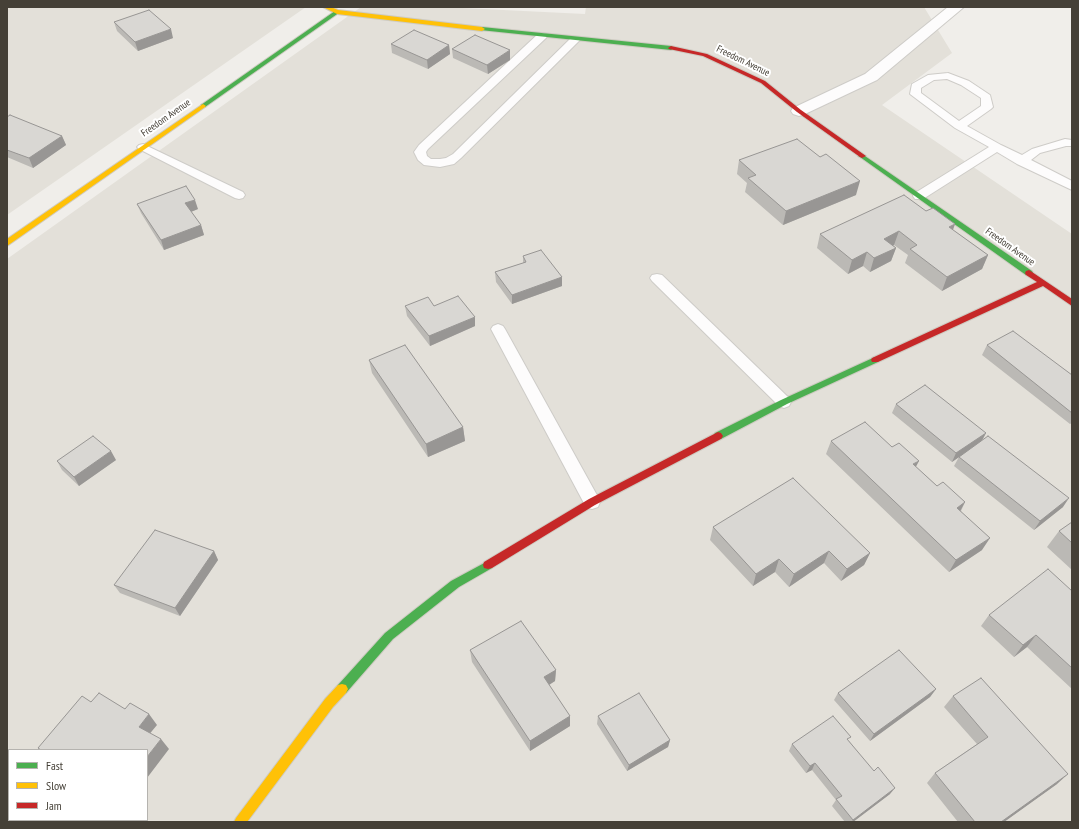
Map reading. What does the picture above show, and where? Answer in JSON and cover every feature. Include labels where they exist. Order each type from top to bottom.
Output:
[{"type":"street","name":"Freedom Avenue","points":[[326,7],[337,12],[575,40],[661,46],[705,55],[763,82],[800,111],[1043,284],[1072,303]]},
{"type":"street","points":[[800,111],[871,77],[957,7]]},
{"type":"street","name":"Freedom Avenue","points":[[8,241],[337,12]]},
{"type":"street","points":[[240,822],[329,703],[389,636],[455,584],[592,502],[784,402],[1043,284]]},
{"type":"lane","points":[[542,36],[423,147],[420,152],[422,158],[428,162],[440,163],[450,161],[457,156],[575,40]]},
{"type":"lane","points":[[959,126],[987,107],[986,97],[965,83],[948,76],[932,77],[916,86],[915,94],[959,126],[1021,161],[1072,186]]},
{"type":"lane","points":[[1021,161],[1036,151],[1065,142],[1072,143]]},
{"type":"lane","points":[[919,196],[997,147]]},
{"type":"lane","points":[[143,148],[239,195]]},
{"type":"lane","points":[[657,278],[784,402]]},
{"type":"lane","points":[[498,329],[592,502]]},
{"type":"shaded area","points":[[7,7],[306,7],[7,215]]},
{"type":"shaded area","points":[[361,7],[442,7],[585,14],[586,7],[924,7],[952,53],[882,105],[1072,234],[1072,822],[7,822],[7,259]]},
{"type":"building","points":[[149,10],[171,29],[135,42],[114,22]]},
{"type":"building","points":[[414,30],[449,45],[427,60],[391,44]]},
{"type":"building","points":[[475,35],[510,50],[487,65],[452,49]]},
{"type":"building","points":[[10,115],[62,136],[29,158],[7,150],[7,117]]},
{"type":"building","points":[[797,139],[820,157],[826,154],[860,181],[786,211],[748,178],[756,175],[739,160]]},
{"type":"building","points":[[186,186],[195,200],[185,203],[201,225],[161,240],[137,204]]},
{"type":"building","points":[[904,195],[926,211],[933,208],[955,224],[949,227],[988,255],[947,277],[910,249],[917,245],[899,231],[884,239],[896,248],[874,258],[867,252],[852,260],[820,234]]},
{"type":"building","points":[[541,250],[562,277],[512,295],[495,272],[526,262],[523,256]]},
{"type":"building","points":[[458,296],[475,317],[429,336],[405,306],[428,297],[434,306]]},
{"type":"building","points":[[1013,331],[1072,375],[1072,413],[987,345]]},
{"type":"building","points":[[405,345],[463,427],[426,444],[369,360]]},
{"type":"building","points":[[925,385],[986,433],[956,453],[896,404]]},
{"type":"building","points":[[865,422],[892,447],[899,443],[919,461],[913,464],[937,486],[943,482],[965,502],[957,508],[990,538],[956,560],[831,441]]},
{"type":"building","points":[[93,436],[111,451],[74,477],[57,461]]},
{"type":"building","points":[[988,436],[1069,498],[1040,521],[959,457]]},
{"type":"building","points":[[793,478],[870,553],[847,569],[829,551],[794,574],[779,559],[756,574],[713,527]]},
{"type":"building","points":[[1072,522],[1072,543],[1059,531]]},
{"type":"building","points":[[155,530],[214,551],[175,608],[114,585]]},
{"type":"building","points":[[1048,569],[1072,591],[1072,668],[1036,635],[1023,645],[989,615]]},
{"type":"building","points":[[521,621],[556,670],[544,677],[570,716],[530,741],[470,650]]},
{"type":"building","points":[[899,650],[936,689],[874,734],[838,693]]},
{"type":"building","points":[[981,678],[1068,774],[1001,822],[975,822],[935,773],[988,737],[953,696]]},
{"type":"building","points":[[99,693],[125,709],[130,703],[149,714],[139,727],[161,739],[148,756],[148,749],[38,748],[82,696],[91,702]]},
{"type":"building","points":[[639,693],[670,740],[629,765],[598,716]]},
{"type":"building","points":[[833,716],[851,737],[847,739],[874,771],[878,767],[895,788],[853,820],[836,799],[842,796],[815,763],[810,766],[792,744]]},
{"type":"building","points":[[7,806],[8,821],[27,822],[7,822]]},
{"type":"traffic: fast","points":[[203,106],[337,12]]},
{"type":"traffic: fast","points":[[482,29],[671,48]]},
{"type":"traffic: fast","points":[[862,156],[1029,273]]},
{"type":"traffic: fast","points":[[718,436],[784,402],[875,360]]},
{"type":"traffic: fast","points":[[342,689],[389,636],[455,584],[488,565]]},
{"type":"traffic: slow","points":[[326,7],[337,12],[482,29]]},
{"type":"traffic: slow","points":[[7,243],[203,106]]},
{"type":"traffic: slow","points":[[240,822],[329,703],[342,689]]},
{"type":"traffic: jam","points":[[671,48],[705,55],[763,82],[799,111],[862,156]]},
{"type":"traffic: jam","points":[[1029,273],[1072,303]]},
{"type":"traffic: jam","points":[[875,360],[1043,283]]},
{"type":"traffic: jam","points":[[488,565],[592,502],[718,436]]}]
